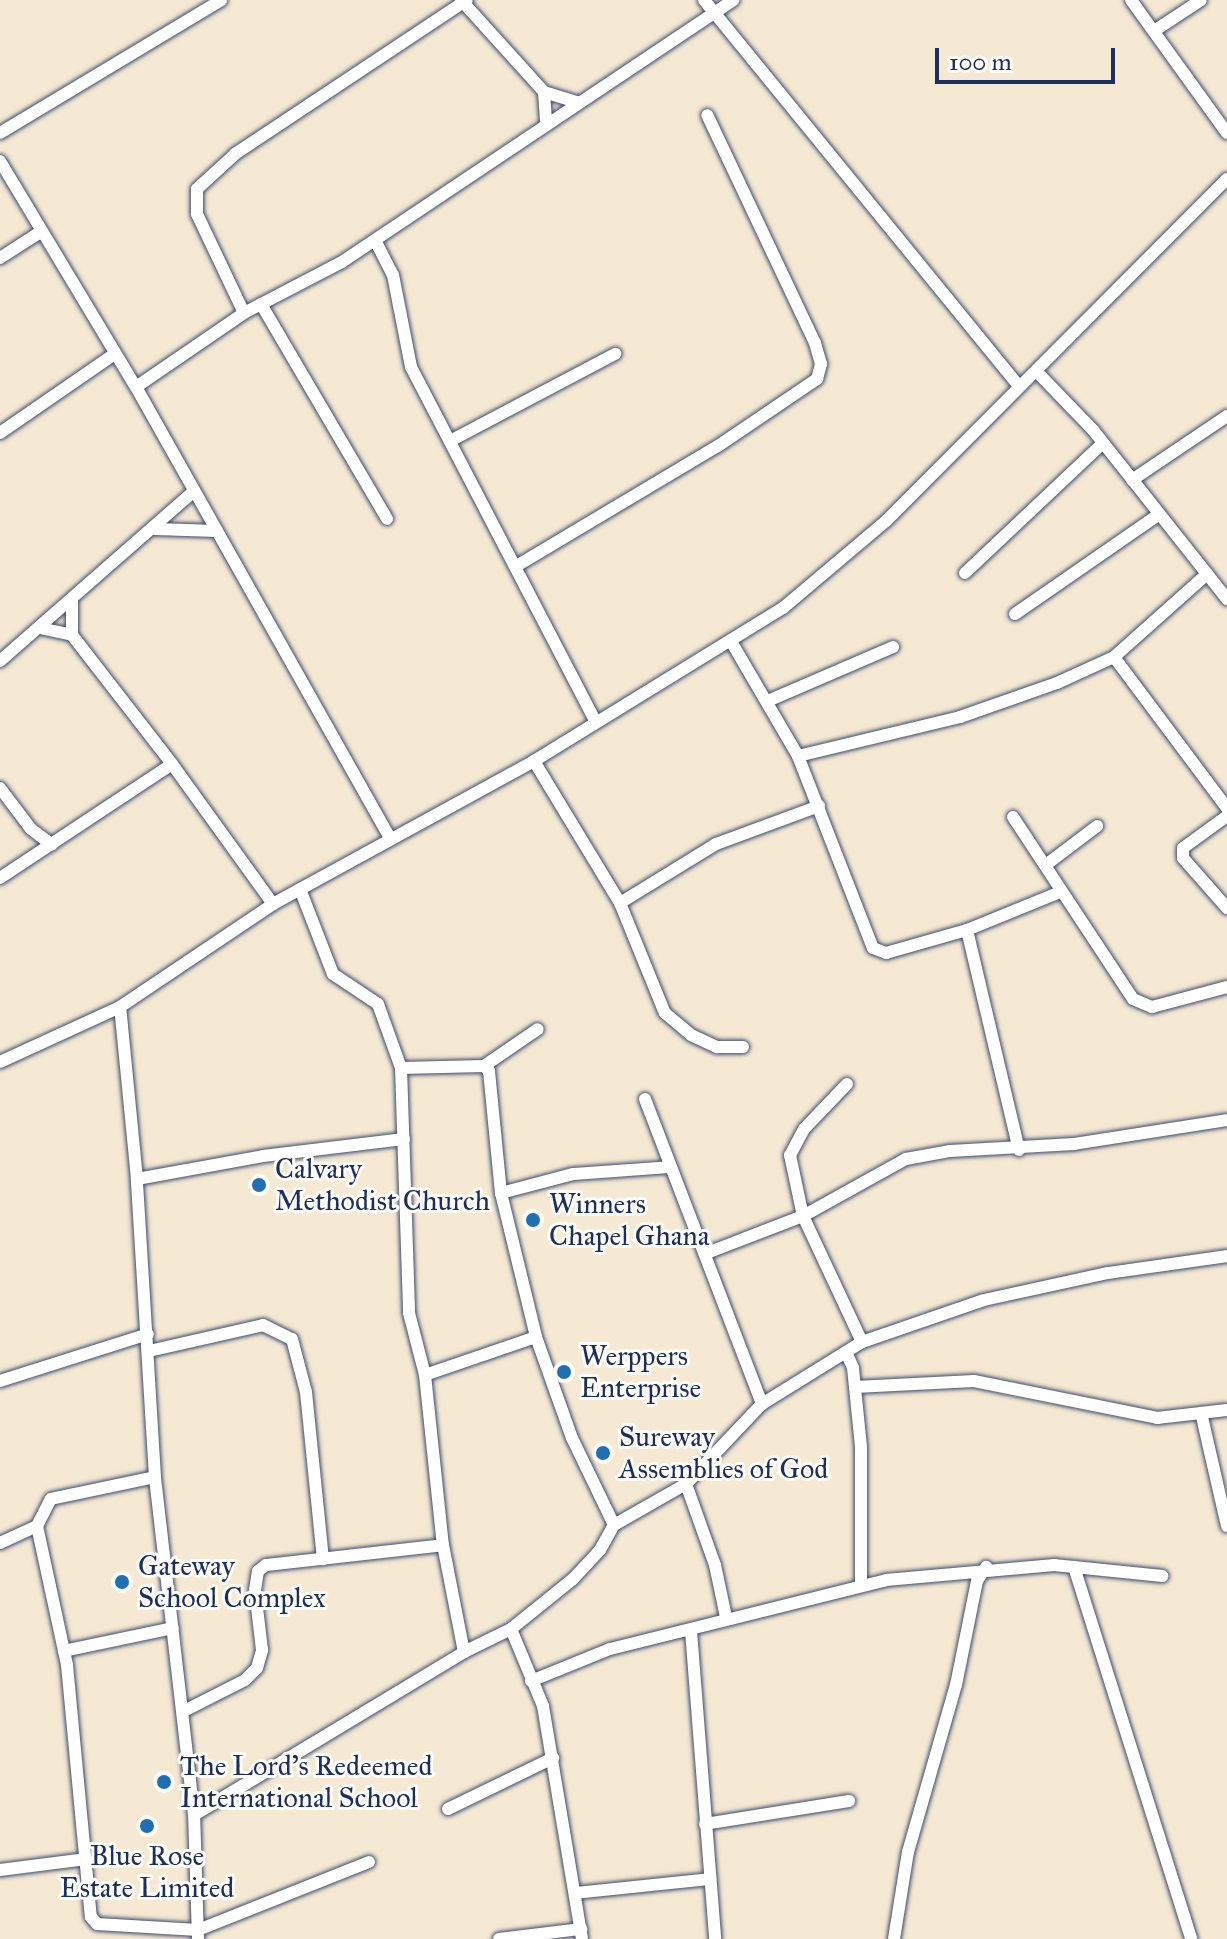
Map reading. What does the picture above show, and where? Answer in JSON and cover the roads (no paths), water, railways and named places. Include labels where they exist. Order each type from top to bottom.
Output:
[{"type":"street","points":[[0,133],[221,0]]},
{"type":"street","points":[[704,0],[1018,385]]},
{"type":"street","points":[[136,387],[244,313],[375,240],[577,102],[716,15],[733,0]]},
{"type":"street","points":[[1131,0],[1227,133]]},
{"type":"street","points":[[1154,31],[1201,0]]},
{"type":"street","points":[[244,313],[197,214],[197,189],[235,154],[463,1],[544,92],[577,102]]},
{"type":"street","points":[[544,92],[546,123]]},
{"type":"street","points":[[518,565],[718,446],[817,379],[821,364],[815,343],[707,115]]},
{"type":"street","points":[[0,161],[39,233],[113,355],[136,387],[390,838]]},
{"type":"street","points":[[0,1062],[120,1007],[273,904],[534,761],[732,643],[812,585],[886,521],[1018,385],[1037,372],[1227,179]]},
{"type":"street","points":[[0,258],[39,233]]},
{"type":"street","points":[[375,240],[393,275],[411,367],[518,565],[596,722]]},
{"type":"street","points":[[261,304],[387,519]]},
{"type":"street","points":[[450,441],[615,354]]},
{"type":"street","points":[[0,433],[113,355]]},
{"type":"street","points":[[1037,372],[1132,480],[1227,599]]},
{"type":"street","points":[[1132,480],[1227,416]]},
{"type":"street","points":[[965,573],[1101,445]]},
{"type":"street","points":[[0,661],[155,529],[194,491]]},
{"type":"street","points":[[1015,614],[1158,515]]},
{"type":"street","points":[[155,529],[217,531]]},
{"type":"street","points":[[798,756],[960,717],[1057,683],[1114,657],[1207,574]]},
{"type":"street","points":[[72,599],[72,635],[172,764],[273,904]]},
{"type":"street","points":[[40,628],[72,635]]},
{"type":"street","points":[[732,643],[770,700],[798,756],[873,948],[886,953],[967,930],[1060,892]]},
{"type":"street","points":[[770,700],[893,647]]},
{"type":"street","points":[[1114,657],[1227,808]]},
{"type":"street","points":[[534,761],[620,903],[665,1013],[691,1035],[717,1047],[743,1047]]},
{"type":"street","points":[[0,878],[172,764]]},
{"type":"street","points":[[0,788],[31,829],[52,845]]},
{"type":"street","points":[[620,903],[716,844],[819,806]]},
{"type":"street","points":[[1227,816],[1183,848],[1183,858],[1227,908]]},
{"type":"street","points":[[1013,817],[1047,864],[1060,892],[1133,999],[1142,1005],[1227,987]]},
{"type":"street","points":[[1047,864],[1097,826]]},
{"type":"street","points":[[31,829],[33,857]]},
{"type":"street","points":[[300,889],[333,974],[378,1004],[401,1068],[409,1313],[425,1375],[443,1545],[464,1652]]},
{"type":"street","points":[[967,930],[1019,1150]]},
{"type":"street","points":[[120,1007],[137,1179],[155,1477],[194,1815],[198,1935]]},
{"type":"street","points":[[401,1068],[484,1066],[538,1029]]},
{"type":"street","points":[[484,1066],[492,1081],[501,1193],[536,1337],[572,1438],[614,1525]]},
{"type":"street","points":[[847,1084],[804,1129],[790,1155],[803,1216],[862,1342]]},
{"type":"street","points":[[645,1099],[707,1253],[762,1404]]},
{"type":"street","points":[[707,1253],[803,1216],[906,1159],[950,1151],[1019,1150],[1227,1120]]},
{"type":"street","points":[[137,1179],[263,1156],[404,1139]]},
{"type":"street","points":[[501,1193],[573,1174],[670,1167]]},
{"type":"street","points":[[194,1815],[464,1652],[511,1629],[573,1579],[600,1550],[614,1525],[686,1484],[762,1404],[862,1342],[984,1300],[1108,1273],[1227,1256]]},
{"type":"street","points":[[149,1351],[263,1325],[292,1339],[306,1392],[323,1559]]},
{"type":"street","points":[[0,1381],[148,1334]]},
{"type":"street","points":[[425,1375],[536,1337]]},
{"type":"street","points":[[846,1352],[855,1387],[861,1585]]},
{"type":"street","points":[[855,1387],[974,1381],[1120,1413],[1202,1417],[1227,1410]]},
{"type":"street","points":[[1202,1417],[1227,1526]]},
{"type":"street","points":[[155,1477],[60,1495],[39,1512],[37,1526],[64,1651],[91,1917],[97,1924],[198,1935],[369,1862]]},
{"type":"street","points":[[686,1484],[715,1565],[726,1617]]},
{"type":"street","points":[[0,1543],[37,1526]]},
{"type":"street","points":[[184,1711],[245,1680],[257,1668],[262,1650],[258,1571],[266,1565],[443,1545]]},
{"type":"street","points":[[894,1939],[908,1852],[956,1685],[977,1581],[986,1567]]},
{"type":"street","points":[[531,1681],[610,1649],[691,1631],[726,1617],[861,1585],[986,1567],[1074,1567],[1162,1576]]},
{"type":"street","points":[[1074,1567],[1191,1939]]},
{"type":"street","points":[[64,1651],[173,1628]]},
{"type":"street","points":[[499,1939],[582,1934],[543,1706],[511,1629]]},
{"type":"street","points":[[691,1631],[715,1939]]},
{"type":"street","points":[[448,1809],[553,1758]]},
{"type":"street","points":[[705,1824],[849,1801]]},
{"type":"street","points":[[0,1870],[86,1859]]},
{"type":"street","points":[[575,1893],[710,1879]]},
{"type":"place","name":"Calvary Methodist Church","points":[[259,1185]]},
{"type":"place","name":"Winners Chapel Ghana","points":[[533,1220]]},
{"type":"place","name":"Werppers Enterprise","points":[[564,1372]]},
{"type":"place","name":"Sureway Assemblies of God","points":[[603,1453]]},
{"type":"place","name":"Gateway School Complex","points":[[122,1582]]},
{"type":"place","name":"The Lord's Redeemed International School","points":[[164,1782]]},
{"type":"place","name":"Blue Rose Estate Limited","points":[[147,1826]]}]
